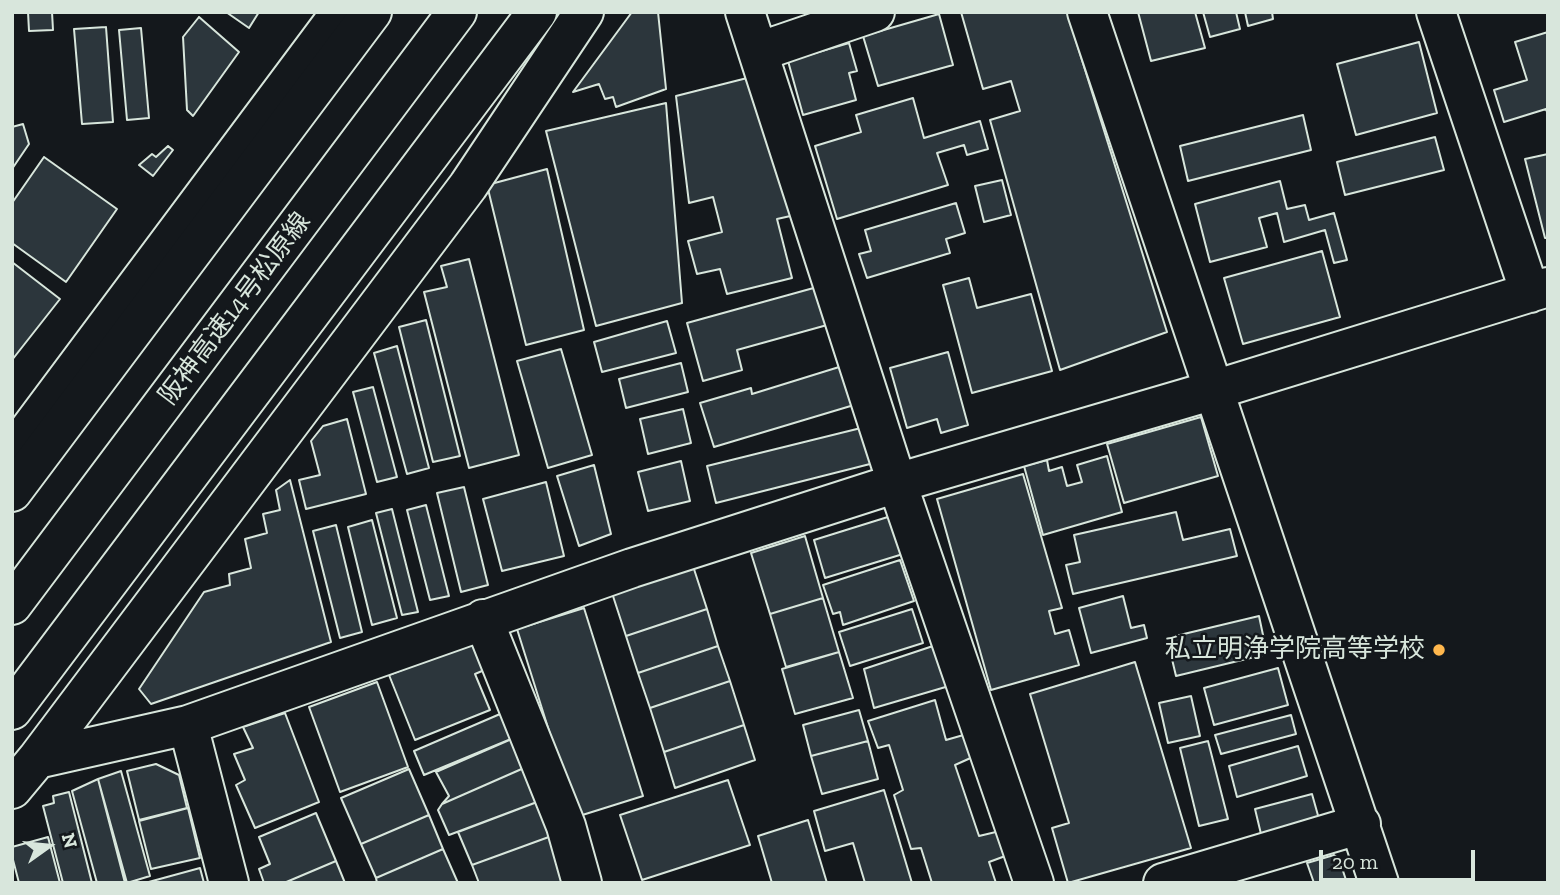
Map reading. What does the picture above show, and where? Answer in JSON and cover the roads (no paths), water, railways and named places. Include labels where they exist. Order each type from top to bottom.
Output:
[{"type":"main road","points":[[12,453],[341,12]]},
{"type":"main road","points":[[12,492],[372,12]]},
{"type":"main road","name":"阪神高速14号松原線","points":[[12,605],[457,12]]},
{"type":"main road","points":[[12,710],[537,12]]},
{"type":"main road","points":[[12,789],[468,186],[584,12]]},
{"type":"main road","points":[[744,12],[897,483],[1034,883]]},
{"type":"main road","points":[[758,52],[875,12]]},
{"type":"main road","points":[[1087,12],[1379,883]]},
{"type":"main road","points":[[37,759],[188,725],[632,568],[897,483],[1214,390],[1539,290],[1436,12]]},
{"type":"main road","points":[[483,620],[566,826],[582,883]]},
{"type":"main road","points":[[188,725],[229,883]]},
{"type":"main road","points":[[1163,883],[1360,824]]},
{"type":"place","name":"私立明浄学院高等学校","points":[[1439,650]]}]
